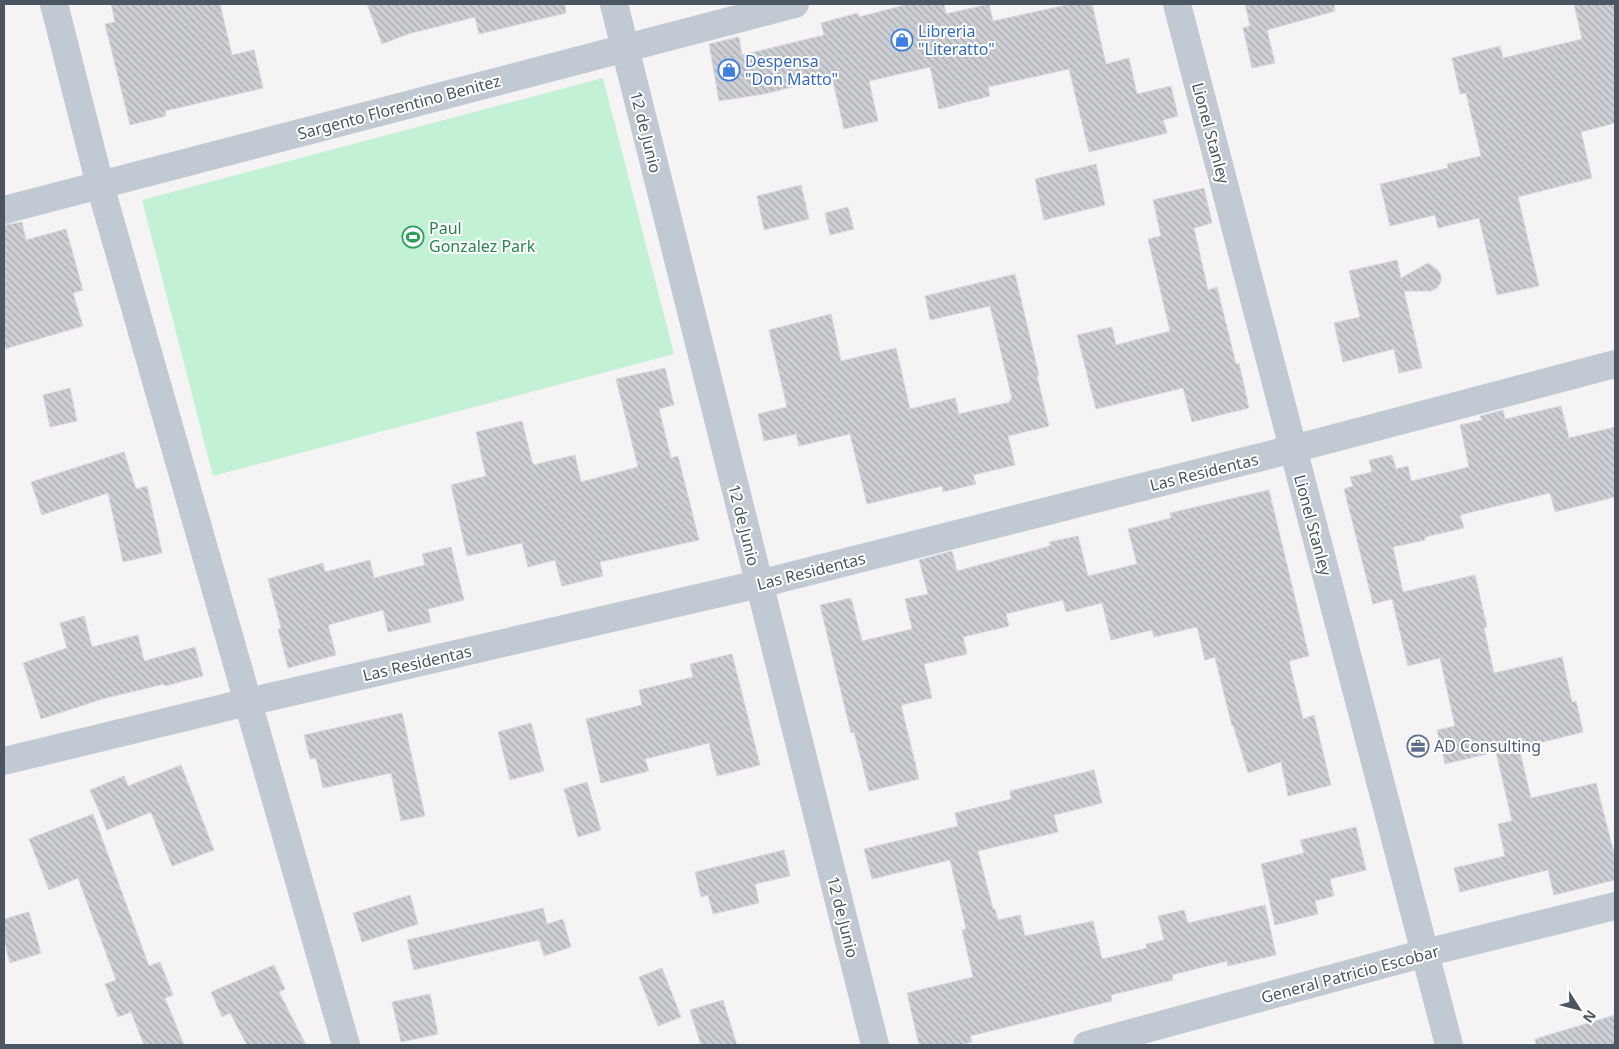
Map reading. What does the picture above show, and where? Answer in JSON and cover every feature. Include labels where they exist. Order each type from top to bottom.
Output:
[{"type":"street","points":[[54,4],[100,185],[346,1045]]},
{"type":"street","name":"12 de Junio","points":[[614,4],[875,1045]]},
{"type":"street","name":"Sargento Florentino Benitez","points":[[4,210],[795,4]]},
{"type":"street","name":"Lionel Stanley","points":[[1177,4],[1449,1045]]},
{"type":"street","name":"Las Residentas","points":[[4,761],[248,702],[759,584],[1293,449],[1615,364]]},
{"type":"street","name":"General Patricio Escobar","points":[[1087,1045],[1425,954],[1615,906]]},
{"type":"green space","points":[[603,78],[674,354],[213,476],[142,200]]},
{"type":"building","points":[[111,4],[220,4],[232,55],[254,50],[263,88],[165,111],[166,116],[130,125],[105,24],[115,22]]},
{"type":"building","points":[[367,4],[565,4],[566,13],[479,34],[475,17],[408,34],[382,44]]},
{"type":"building","points":[[909,4],[944,4],[946,14],[989,4],[993,21],[1071,4],[1092,4],[1106,64],[1129,58],[1137,94],[1171,86],[1178,116],[1163,120],[1167,133],[1089,152],[1069,69],[988,87],[990,96],[939,109],[930,67],[869,81],[878,121],[844,129],[832,77],[764,94],[719,101],[709,44],[739,37],[742,55],[824,35],[821,23],[858,13],[859,17]]},
{"type":"building","points":[[1245,4],[1334,4],[1335,11],[1267,30],[1275,63],[1252,68],[1243,28],[1250,26]]},
{"type":"building","points":[[1574,4],[1615,4],[1615,123],[1581,132],[1592,178],[1518,197],[1539,286],[1497,295],[1479,218],[1438,228],[1435,215],[1390,226],[1380,184],[1448,168],[1447,164],[1481,156],[1466,93],[1460,94],[1452,58],[1500,46],[1503,58],[1582,39]]},
{"type":"building","points":[[1096,164],[1105,205],[1044,220],[1035,179]]},
{"type":"building","points":[[801,185],[809,219],[764,230],[757,196]]},
{"type":"building","points":[[1204,188],[1212,223],[1194,228],[1208,290],[1217,287],[1236,364],[1239,363],[1249,408],[1192,422],[1183,388],[1096,409],[1077,335],[1112,327],[1116,345],[1170,331],[1148,239],[1161,236],[1153,200]]},
{"type":"building","points":[[848,207],[854,229],[830,235],[825,213]]},
{"type":"building","points":[[22,222],[26,240],[66,229],[83,290],[73,293],[83,326],[4,349],[4,225]]},
{"type":"building","points":[[1397,260],[1401,278],[1428,263],[1437,269],[1441,275],[1441,282],[1437,288],[1431,291],[1404,291],[1422,368],[1399,373],[1394,349],[1343,362],[1334,323],[1360,317],[1349,271]]},
{"type":"building","points":[[1015,274],[1049,426],[1008,436],[1015,465],[973,475],[976,484],[943,492],[942,486],[867,504],[850,434],[799,446],[796,434],[764,441],[758,414],[787,407],[769,330],[831,314],[841,361],[896,348],[910,409],[955,398],[959,414],[1010,402],[1009,400],[1012,399],[990,306],[930,320],[925,296]]},
{"type":"building","points":[[665,368],[674,405],[659,409],[671,458],[678,456],[699,540],[600,562],[603,576],[562,586],[555,560],[528,567],[522,543],[467,556],[451,485],[486,476],[476,432],[522,421],[533,465],[575,455],[581,482],[638,467],[616,379]]},
{"type":"building","points":[[70,388],[77,421],[50,427],[43,395]]},
{"type":"building","points":[[1561,406],[1569,438],[1615,427],[1615,497],[1555,512],[1550,493],[1460,515],[1464,528],[1425,537],[1425,540],[1393,547],[1403,592],[1475,575],[1487,627],[1484,628],[1494,673],[1562,657],[1572,702],[1576,701],[1583,732],[1519,748],[1531,798],[1596,783],[1615,857],[1615,880],[1554,895],[1548,870],[1460,892],[1454,868],[1505,856],[1498,824],[1512,821],[1496,752],[1445,764],[1437,730],[1455,726],[1440,658],[1408,666],[1392,599],[1373,604],[1344,489],[1353,486],[1350,477],[1372,472],[1369,460],[1392,455],[1396,469],[1408,466],[1411,481],[1469,467],[1460,425],[1482,420],[1480,416],[1503,410],[1505,419]]},
{"type":"building","points":[[124,452],[136,489],[147,486],[162,553],[123,562],[108,493],[42,515],[31,482]]},
{"type":"building","points":[[1269,490],[1309,656],[1289,661],[1303,719],[1314,715],[1331,785],[1288,796],[1281,762],[1248,773],[1232,726],[1215,657],[1205,660],[1197,627],[1154,637],[1152,630],[1111,640],[1102,603],[1066,612],[1063,600],[1006,614],[1009,626],[963,637],[967,654],[924,664],[932,698],[901,705],[919,779],[869,791],[854,732],[851,733],[820,605],[851,598],[862,641],[912,629],[905,599],[928,594],[919,560],[952,551],[957,571],[1050,546],[1049,542],[1078,536],[1088,576],[1137,564],[1128,529],[1171,518],[1170,513]]},
{"type":"building","points":[[451,547],[464,600],[428,609],[431,622],[388,632],[383,610],[328,625],[336,655],[288,668],[278,629],[281,628],[268,579],[323,563],[325,572],[370,560],[374,578],[425,565],[422,554]]},
{"type":"building","points":[[84,616],[92,647],[138,635],[144,661],[195,647],[203,676],[102,699],[41,719],[23,663],[67,648],[60,623]]},
{"type":"building","points":[[732,654],[760,765],[717,776],[709,743],[645,759],[649,771],[601,783],[586,719],[642,705],[639,690],[693,677],[690,664]]},
{"type":"building","points":[[402,713],[425,816],[401,821],[391,773],[323,788],[316,758],[310,759],[304,735]]},
{"type":"building","points":[[531,723],[544,771],[510,780],[498,732]]},
{"type":"building","points":[[181,765],[214,850],[172,866],[151,812],[107,830],[90,790],[124,776],[128,786]]},
{"type":"building","points":[[1094,770],[1102,803],[1054,815],[1058,832],[978,851],[993,909],[995,909],[998,920],[1020,915],[1025,936],[1093,921],[1102,959],[1147,948],[1146,944],[1164,940],[1158,916],[1184,910],[1188,923],[1265,905],[1276,955],[1228,966],[1227,961],[1172,975],[1173,980],[1111,995],[1112,1001],[970,1036],[972,1042],[959,1045],[919,1045],[907,993],[973,977],[962,930],[966,929],[950,860],[872,879],[864,849],[958,826],[955,813],[1011,799],[1010,791]]},
{"type":"building","points":[[587,782],[601,830],[578,837],[564,789]]},
{"type":"building","points":[[93,814],[149,966],[160,962],[173,995],[165,998],[184,1045],[144,1045],[131,1012],[118,1017],[105,984],[116,980],[78,878],[49,890],[29,839]]},
{"type":"building","points":[[1356,827],[1366,870],[1330,879],[1334,896],[1315,901],[1318,914],[1275,925],[1261,864],[1304,853],[1300,840]]},
{"type":"building","points":[[784,850],[790,876],[755,884],[759,903],[713,914],[708,895],[701,897],[695,872]]},
{"type":"building","points":[[410,895],[418,924],[362,942],[353,913]]},
{"type":"building","points":[[543,908],[547,924],[563,919],[571,947],[544,956],[539,940],[414,970],[407,940]]},
{"type":"building","points":[[29,912],[41,953],[10,963],[4,940],[4,919]]},
{"type":"building","points":[[274,965],[285,989],[279,992],[306,1045],[247,1045],[230,1013],[222,1017],[211,992]]},
{"type":"building","points":[[662,968],[681,1017],[658,1026],[639,977]]},
{"type":"building","points":[[430,994],[438,1034],[401,1042],[392,1002]]},
{"type":"building","points":[[723,1000],[737,1045],[701,1045],[690,1010]]},
{"type":"building","points":[[1615,1015],[1615,1045],[1536,1045],[1535,1039]]},
{"type":"place","name":"Libreria \"Literatto\"","points":[[902,40]]},
{"type":"place","name":"Despensa \"Don Matto\"","points":[[729,70]]},
{"type":"place","name":"Paul Gonzalez Park","points":[[413,237]]},
{"type":"place","name":"AD Consulting","points":[[1418,746]]}]
